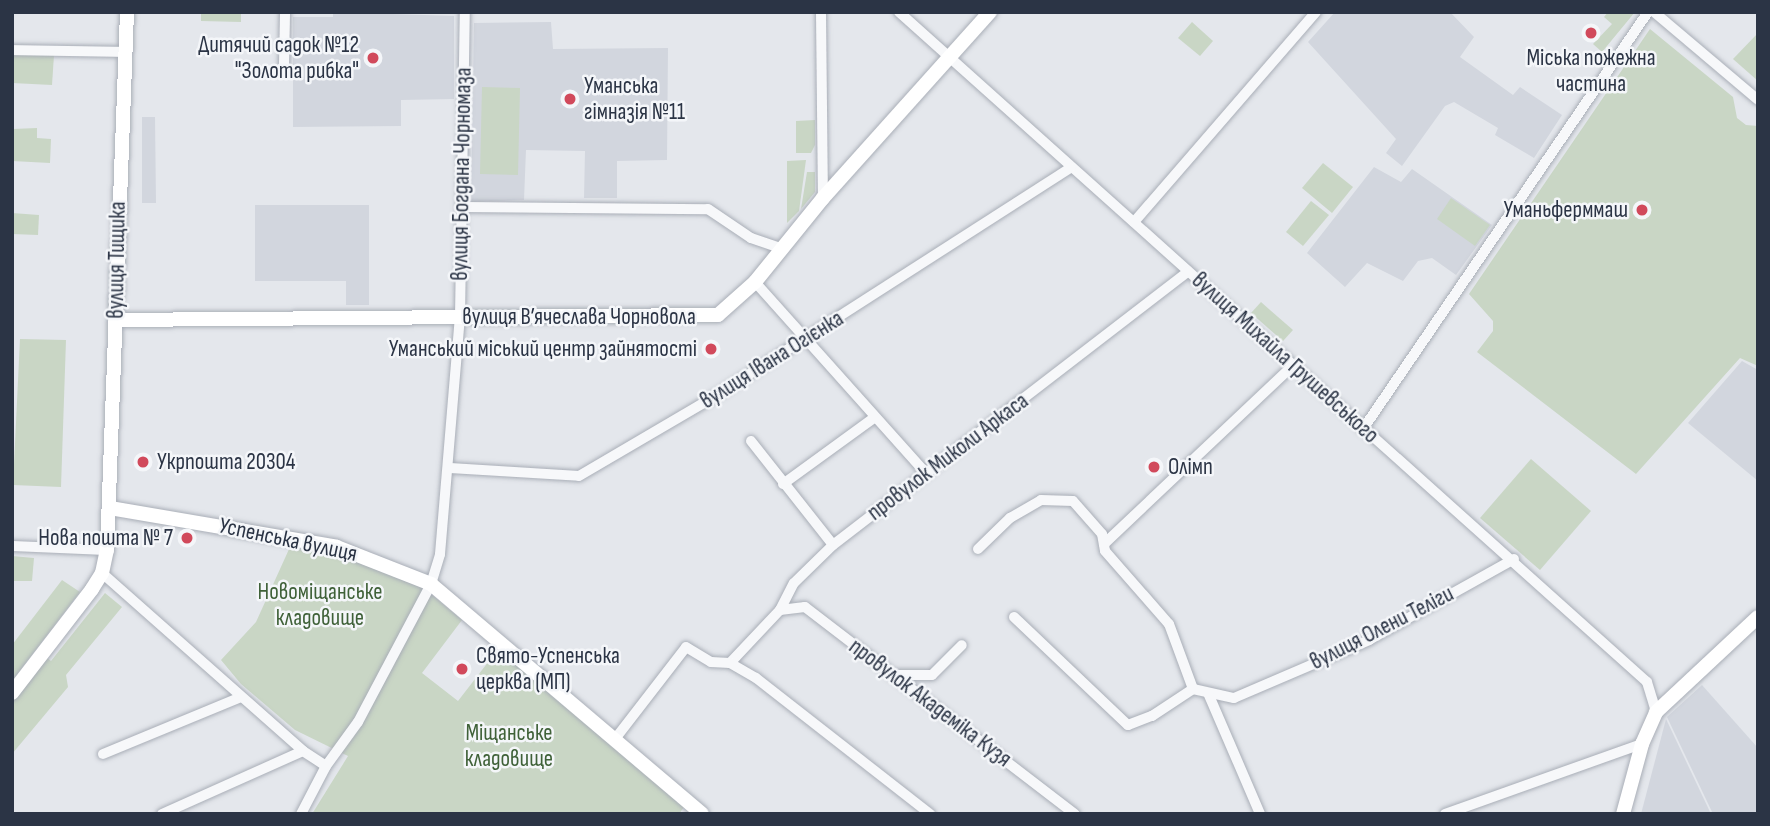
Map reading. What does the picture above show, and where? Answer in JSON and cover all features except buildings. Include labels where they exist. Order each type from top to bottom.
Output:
[{"type":"street","name":"вулиця Тищика","points":[[102,573],[107,550],[110,508],[127,12]]},
{"type":"street","points":[[284,65],[285,12]]},
{"type":"street","name":"вулиця Богдана Чорномаза","points":[[301,814],[326,766],[358,722],[431,584],[440,554],[450,468],[460,317],[465,12]]},
{"type":"street","points":[[821,12],[823,198]]},
{"type":"street","name":"вулиця Михайла Грушевського","points":[[899,12],[1070,168],[1134,222],[1363,429],[1514,559],[1647,681],[1656,712]]},
{"type":"street","name":"вулиця В’ячеслава Чорновола","points":[[115,320],[708,317],[728,308],[755,282],[823,198],[952,59],[990,12]]},
{"type":"street","points":[[1134,222],[1316,12]]},
{"type":"street","points":[[1363,429],[1648,12]]},
{"type":"street","points":[[1654,12],[1758,100]]},
{"type":"street","points":[[12,50],[125,52]]},
{"type":"street","name":"вулиця Івана Огієнка","points":[[450,468],[579,476],[804,340],[1070,168]]},
{"type":"street","points":[[463,207],[708,209],[751,238],[783,249]]},
{"type":"street","name":"провулок Миколи Аркаса","points":[[730,663],[780,610],[794,583],[833,544],[1188,272]]},
{"type":"street","points":[[755,282],[804,340],[926,473]]},
{"type":"street","points":[[1104,544],[1292,366]]},
{"type":"street","points":[[783,484],[874,418]]},
{"type":"street","points":[[751,441],[833,544]]},
{"type":"street","points":[[978,550],[1010,518],[1041,500],[1073,501],[1102,534],[1105,551],[1169,624],[1193,689],[1152,716],[1128,725],[1014,617]]},
{"type":"street","name":"Успенська вулиця","points":[[110,508],[337,547],[431,584],[702,814]]},
{"type":"street","points":[[12,546],[107,550]]},
{"type":"street","name":"вулиця Олени Теліги","points":[[1193,689],[1234,698],[1357,645],[1514,559]]},
{"type":"street","points":[[12,693],[102,573],[303,751],[326,766]]},
{"type":"street","name":"провулок Академіка Кузя","points":[[780,610],[806,607],[1075,814]]},
{"type":"street","points":[[1623,814],[1642,744],[1656,712],[1758,617]]},
{"type":"street","points":[[892,675],[932,675],[962,645]]},
{"type":"street","points":[[615,739],[686,647],[716,664],[730,663],[756,678],[930,814]]},
{"type":"street","points":[[1208,692],[1259,814]]},
{"type":"street","points":[[103,754],[241,697]]},
{"type":"street","points":[[1446,814],[1642,744]]},
{"type":"street","points":[[162,814],[303,751]]},
{"type":"shaded area","name":"Дитячий садок №12 \"Золота рибка\"","points":[[333,12],[454,16],[454,99],[401,100],[401,126],[293,127],[293,17],[333,17]]},
{"type":"shaded area","points":[[1335,12],[1450,12],[1474,37],[1460,57],[1513,95],[1520,87],[1562,115],[1534,158],[1495,135],[1498,128],[1454,102],[1445,106],[1402,166],[1386,153],[1396,139],[1308,42]]},
{"type":"shaded area","name":"Уманська гімназія №11","points":[[551,22],[553,49],[668,48],[667,160],[617,161],[617,198],[584,198],[585,151],[526,150],[524,200],[471,202],[474,23]]},
{"type":"shaded area","points":[[142,117],[155,117],[156,203],[142,203]]},
{"type":"shaded area","points":[[1374,167],[1401,182],[1412,169],[1492,225],[1456,275],[1432,258],[1418,261],[1403,281],[1367,263],[1345,287],[1307,253]]},
{"type":"shaded area","points":[[255,205],[369,205],[369,305],[346,305],[346,281],[255,281]]},
{"type":"shaded area","points":[[1742,361],[1758,370],[1758,481],[1688,423]]},
{"type":"shaded area","points":[[1702,685],[1758,748],[1758,814],[1713,814],[1667,717]]},
{"type":"shaded area","points":[[1666,719],[1711,814],[1641,814]]},
{"type":"green space","points":[[201,12],[241,12],[241,22],[201,21]]},
{"type":"green space","points":[[1608,12],[1635,12],[1602,52],[1593,44],[1612,24],[1604,17]]},
{"type":"green space","points":[[1192,22],[1213,41],[1200,56],[1178,38]]},
{"type":"green space","name":"Уманьферммаш","points":[[1650,29],[1733,97],[1737,118],[1746,125],[1758,126],[1758,366],[1740,358],[1636,474],[1477,352],[1493,331],[1493,321],[1469,294]]},
{"type":"green space","points":[[1758,33],[1758,81],[1733,59]]},
{"type":"green space","points":[[12,52],[54,55],[52,85],[12,83]]},
{"type":"green space","points":[[482,87],[520,88],[518,175],[480,174]]},
{"type":"green space","points":[[815,120],[815,145],[811,153],[796,153],[796,121]]},
{"type":"green space","points":[[37,128],[37,138],[51,139],[50,163],[12,161],[13,129]]},
{"type":"green space","points":[[806,160],[799,211],[787,223],[787,161]]},
{"type":"green space","points":[[1323,163],[1353,187],[1332,213],[1302,188]]},
{"type":"green space","points":[[807,172],[815,172],[815,192],[801,209]]},
{"type":"green space","points":[[1451,198],[1490,225],[1475,246],[1437,219]]},
{"type":"green space","points":[[1311,201],[1329,215],[1303,246],[1286,232]]},
{"type":"green space","points":[[12,213],[39,215],[38,235],[12,234]]},
{"type":"green space","points":[[1261,302],[1293,330],[1283,341],[1251,313]]},
{"type":"green space","points":[[20,339],[66,340],[61,487],[13,485]]},
{"type":"green space","points":[[1531,459],[1591,511],[1540,570],[1480,518]]},
{"type":"green space","name":"Міщанське кладовище","points":[[290,547],[381,566],[419,584],[462,620],[422,673],[458,701],[499,648],[684,807],[679,814],[312,814],[348,756],[295,730],[241,684],[221,660],[256,622]]},
{"type":"green space","points":[[12,556],[34,558],[32,581],[12,581]]},
{"type":"green space","points":[[62,580],[80,592],[12,681],[12,645]]},
{"type":"green space","points":[[105,593],[122,607],[66,675],[68,687],[12,754],[12,700],[46,657],[51,661]]},
{"type":"place","name":"Міська пожежна частина","points":[[1591,33]]},
{"type":"place","name":"Дитячий садок №12 \"Золота рибка\"","points":[[373,58]]},
{"type":"place","name":"Уманська гімназія №11","points":[[570,99]]},
{"type":"place","name":"Уманьферммаш","points":[[1642,210]]},
{"type":"place","name":"Уманський міський центр зайнятості","points":[[711,349]]},
{"type":"place","name":"Укрпошта 20304","points":[[143,462]]},
{"type":"place","name":"Олімп","points":[[1154,467]]},
{"type":"place","name":"Нова пошта № 7","points":[[187,538]]},
{"type":"place","name":"Свято-Успенська церква (МП)","points":[[462,669]]},
{"type":"park label","name":"Новоміщанське кладовище","points":[[320,605]]}]
